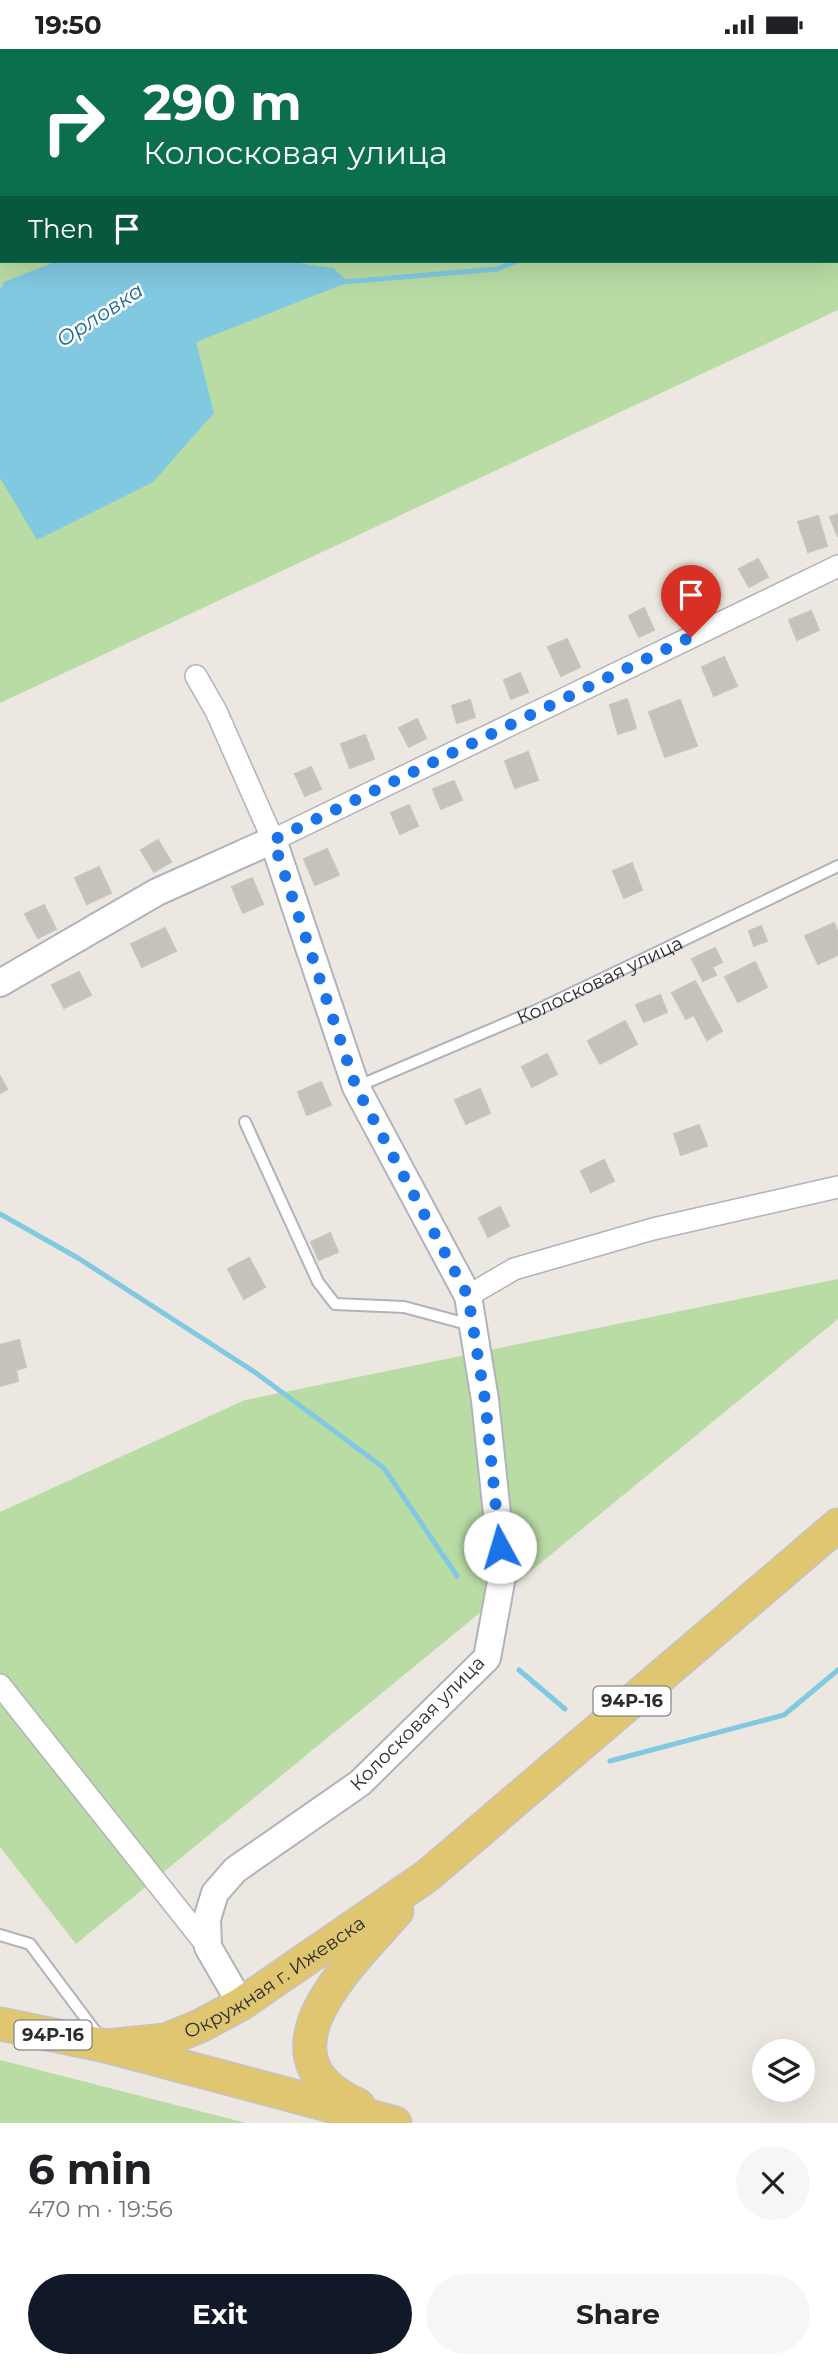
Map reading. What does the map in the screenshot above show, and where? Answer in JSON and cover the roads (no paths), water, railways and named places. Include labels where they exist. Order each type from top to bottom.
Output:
[{"type":"main road","name":"Окружная г. Ижевска","points":[[106,2046],[166,2040],[201,2026],[241,2004],[426,1876],[838,1525]]},
{"type":"main road","name":"Окружная г. Ижевска","points":[[401,2123],[354,2103],[331,2089],[316,2070],[309,2047],[312,2022],[327,1991],[426,1876]]},
{"type":"main road","name":"94Р-16","points":[[0,2024],[106,2046],[395,2123]]},
{"type":"street","points":[[0,983],[157,892],[273,840],[838,566]]},
{"type":"street","points":[[196,676],[216,711],[273,840]]},
{"type":"street","name":"Колосковая улица","points":[[208,1947],[207,1919],[215,1893],[235,1870],[360,1783],[487,1658],[503,1571],[485,1400],[468,1296],[356,1087],[273,840]]},
{"type":"street","points":[[468,1296],[514,1269],[653,1229],[838,1187]]},
{"type":"street","points":[[0,1685],[208,1947],[241,2004]]},
{"type":"lane","name":"Колосковая улица","points":[[356,1087],[535,1011],[838,866]]},
{"type":"lane","points":[[245,1122],[318,1282],[335,1304],[404,1307],[473,1326]]},
{"type":"lane","points":[[0,1934],[30,1944],[106,2046]]},
{"type":"water","points":[[52,263],[298,263],[333,268],[349,282],[196,342],[214,413],[153,482],[37,540],[0,478],[0,290],[4,282]]},
{"type":"waterway","name":"Орловка","points":[[344,282],[497,269],[512,263]]},
{"type":"waterway","points":[[0,1214],[78,1258],[256,1373],[384,1468],[457,1576]]},
{"type":"waterway","points":[[519,1670],[565,1709]]},
{"type":"waterway","points":[[610,1761],[784,1715],[838,1670]]}]
